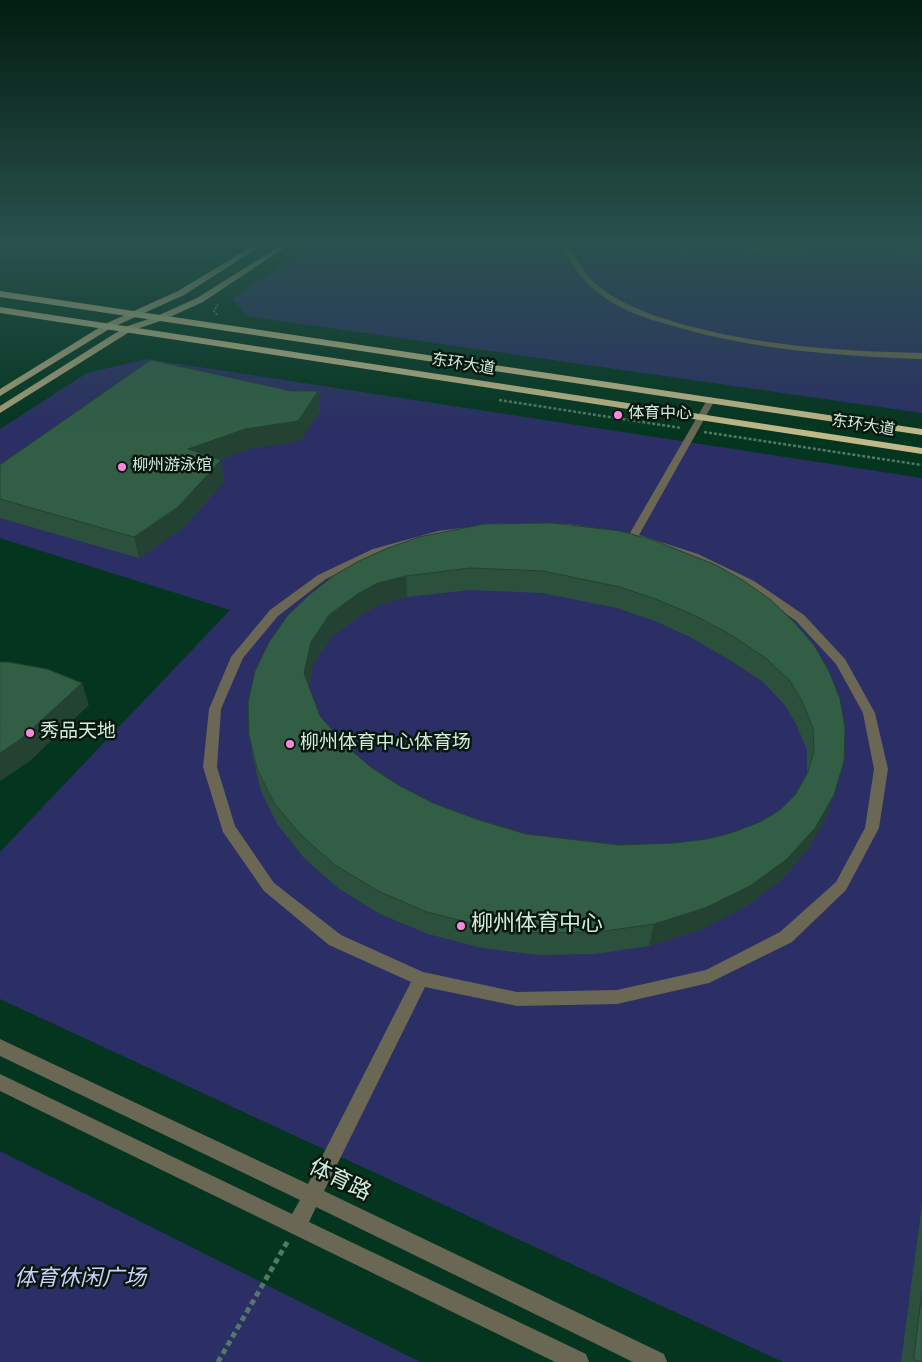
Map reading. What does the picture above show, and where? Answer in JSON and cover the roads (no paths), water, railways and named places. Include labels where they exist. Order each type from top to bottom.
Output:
[{"type":"highway","name":"东环大道","points":[[88,308],[922,432]]},
{"type":"highway","name":"东环大道","points":[[0,310],[922,452]]},
{"type":"main road","points":[[0,393],[108,326],[151,308]]},
{"type":"main road","points":[[0,410],[128,329],[160,318],[182,308]]},
{"type":"street","points":[[629,308],[699,333],[810,351],[922,356]]},
{"type":"street","points":[[633,537],[711,400]]},
{"type":"street","points":[[502,526],[568,527],[633,537],[694,556],[750,583],[800,618],[841,662],[869,713],[881,769],[872,828],[841,886],[786,937],[709,976],[617,998],[517,998],[421,979],[335,940],[269,888],[228,828],[210,767],[215,709],[238,657],[274,613],[322,578],[377,551],[438,534],[502,526]]},
{"type":"street","points":[[297,1225],[421,979]]},
{"type":"street","name":"体育路","points":[[0,1047],[656,1362]]},
{"type":"street","points":[[0,1082],[578,1362]]},
{"type":"place","name":"体育中心","points":[[618,415]]},
{"type":"place","name":"柳州游泳馆","points":[[122,467]]},
{"type":"place","name":"秀品天地","points":[[30,733]]},
{"type":"place","name":"柳州体育中心体育场","points":[[290,744]]},
{"type":"place","name":"柳州体育中心","points":[[461,926]]},
{"type":"park label","name":"体育休闲广场","points":[[80,1281]]}]
